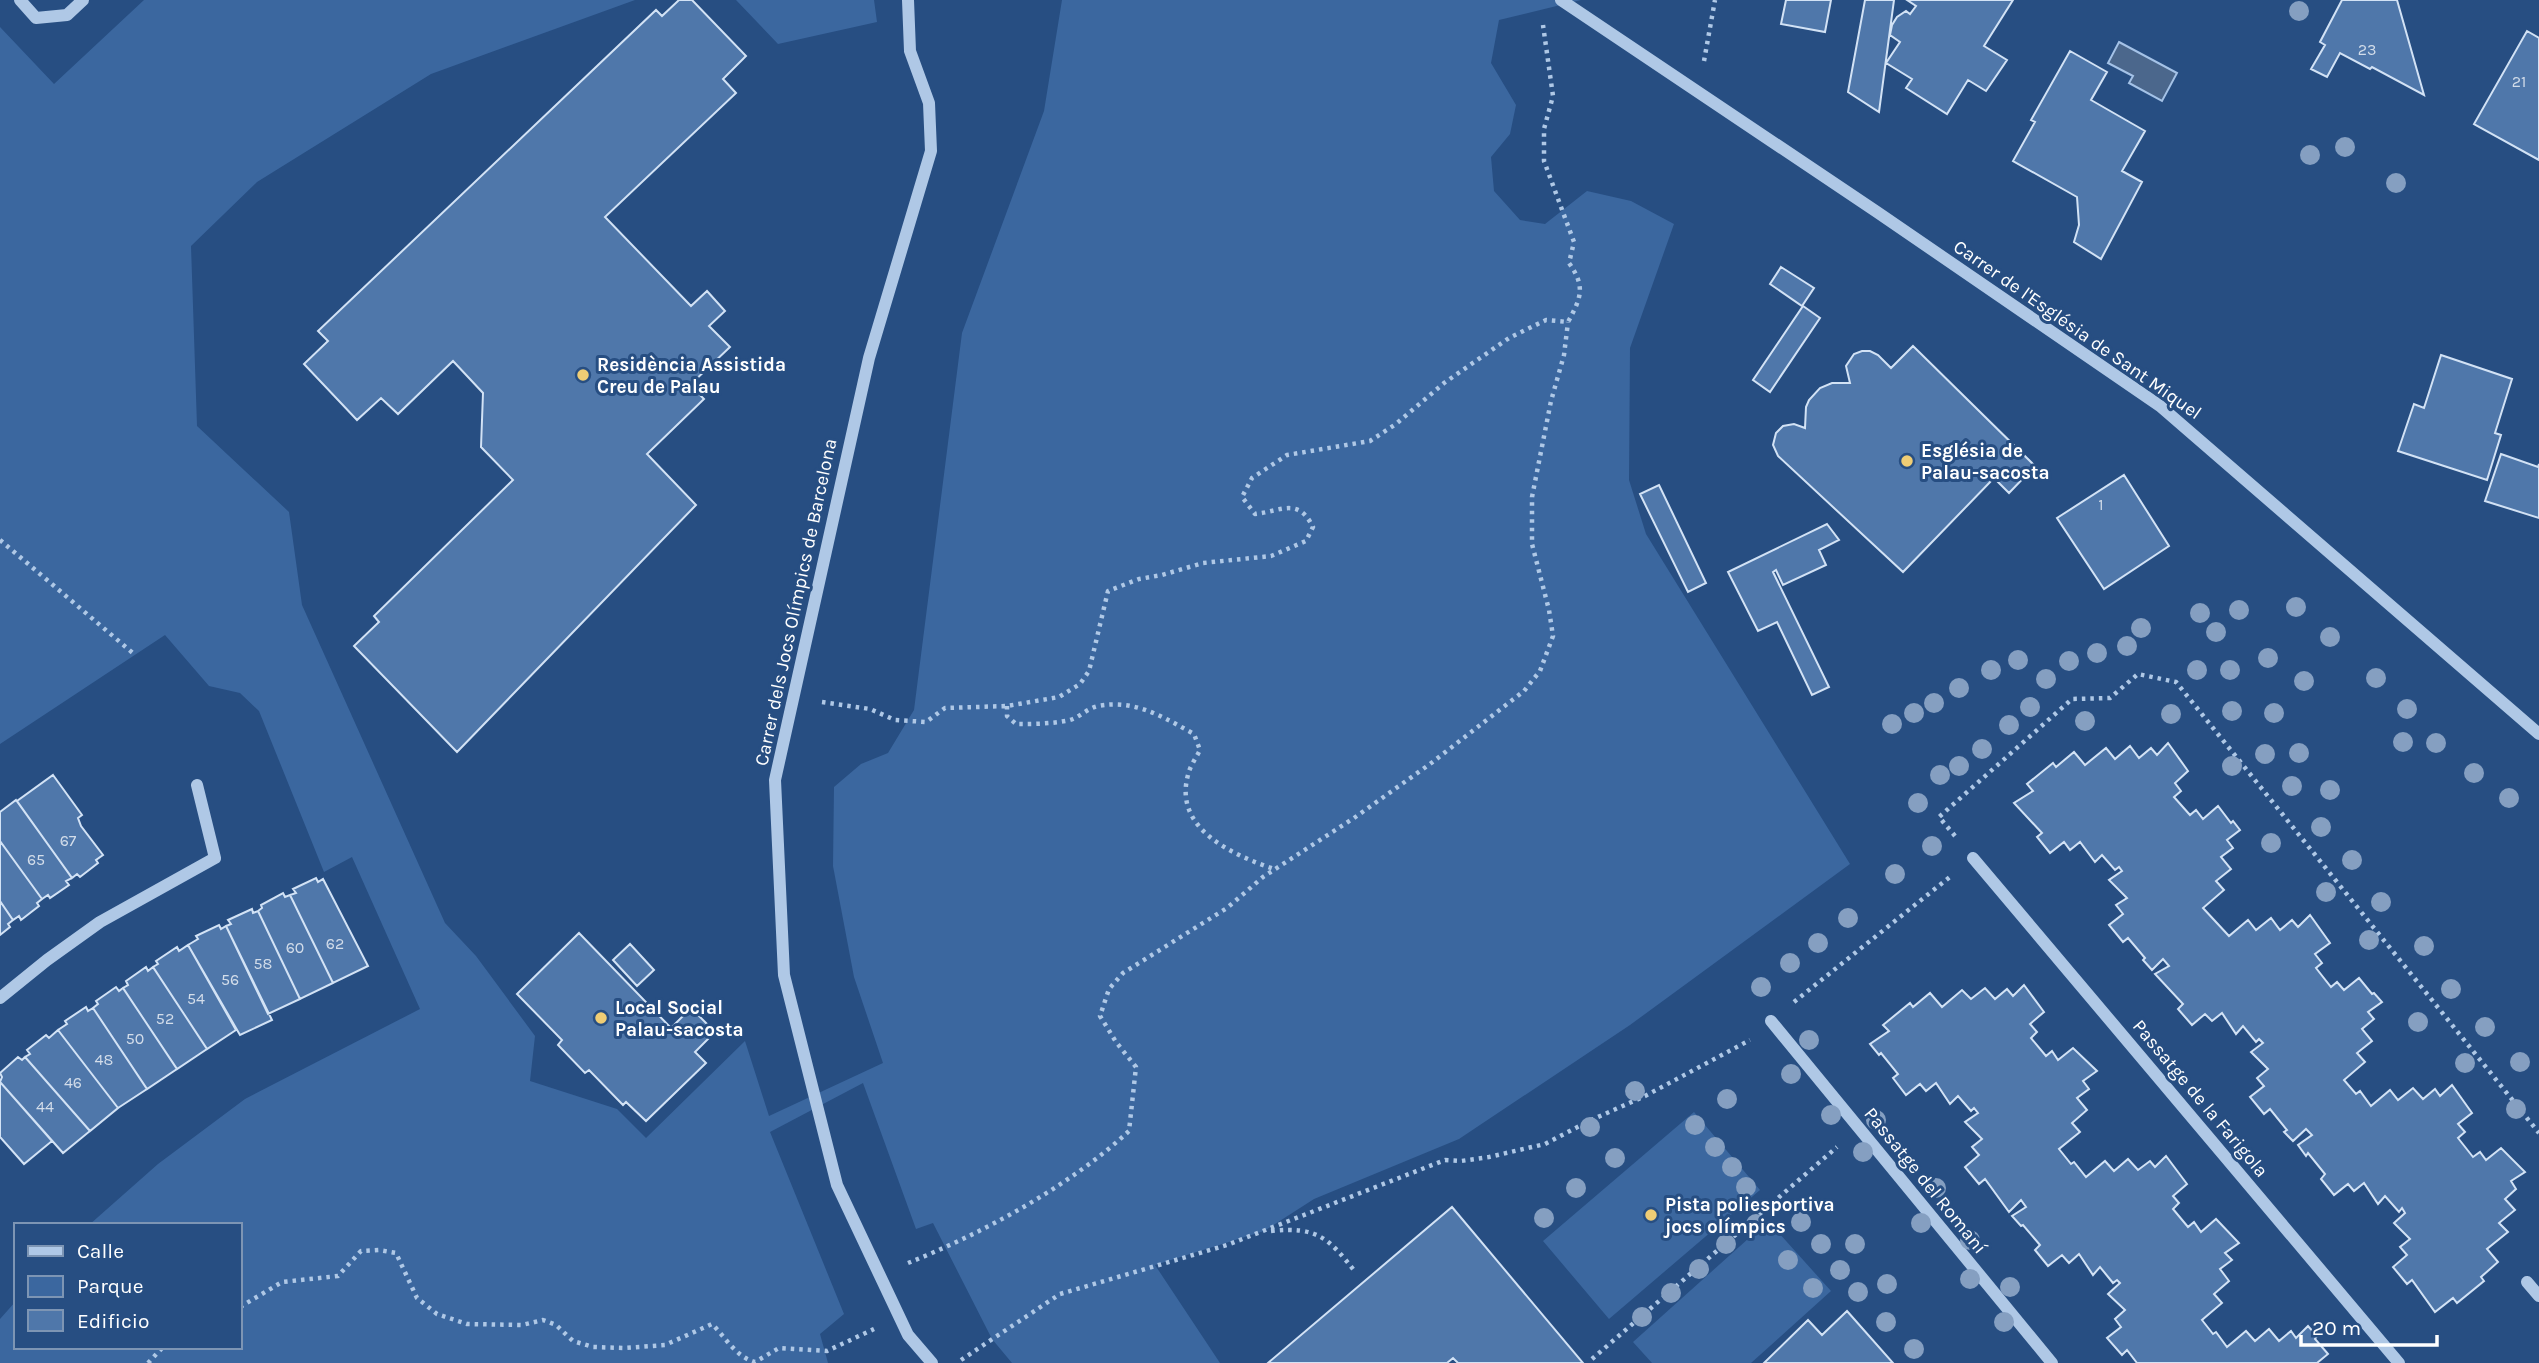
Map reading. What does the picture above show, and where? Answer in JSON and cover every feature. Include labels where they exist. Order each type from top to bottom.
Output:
[{"type":"street","points":[[20,0],[36,18],[66,15],[83,0]]},
{"type":"street","name":"Carrer dels Jocs Olímpics de Barcelona","points":[[908,0],[911,51],[929,103],[930,151],[869,358],[775,780],[784,975],[838,1185],[908,1335],[932,1363]]},
{"type":"street","name":"Carrer de l'Església de Sant Miquel","points":[[1561,0],[2160,406],[2539,734]]},
{"type":"street","points":[[0,998],[100,922],[215,858],[197,785]]},
{"type":"street","name":"Passatge de la Farigola","points":[[1973,858],[2399,1363]]},
{"type":"street","name":"Passatge del Romaní","points":[[1771,1021],[2052,1363]]},
{"type":"street","points":[[2527,1282],[2539,1296]]},
{"type":"path","points":[[1699,93],[1715,0]]},
{"type":"path","points":[[880,1275],[934,1252],[1048,1191],[1104,1155],[1129,1131],[1136,1067],[1100,1016],[1109,989],[1123,973],[1227,908],[1274,869],[1354,818],[1452,748],[1524,691],[1540,671],[1553,636],[1532,544],[1532,497],[1568,321],[1579,302],[1581,288],[1569,263],[1574,242],[1544,161],[1544,129],[1553,96],[1542,14]]},
{"type":"path","points":[[794,697],[870,709],[895,720],[926,722],[945,708],[1007,706],[1059,696],[1080,684],[1089,671],[1108,591],[1139,579],[1203,563],[1271,556],[1306,541],[1313,527],[1307,514],[1292,506],[1255,514],[1242,497],[1252,478],[1287,455],[1370,441],[1396,424],[1444,383],[1509,338],[1546,320],[1568,321]]},
{"type":"path","points":[[0,540],[134,654]]},
{"type":"path","points":[[957,1363],[1060,1294],[1227,1245],[1445,1160],[1489,1157],[1545,1144],[1746,1043],[1973,858],[1939,817],[2072,699],[2110,698],[2138,674],[2176,682],[2539,1133]]},
{"type":"path","points":[[1007,706],[1007,716],[1016,724],[1037,724],[1072,720],[1096,706],[1123,704],[1146,708],[1195,734],[1200,750],[1188,774],[1185,805],[1195,822],[1216,842],[1244,859],[1274,869]]},
{"type":"path","points":[[1592,1359],[1859,1128]]},
{"type":"path","points":[[1264,1231],[1296,1228],[1317,1234],[1337,1248],[1356,1273]]},
{"type":"path","points":[[242,1306],[282,1282],[338,1276],[360,1251],[379,1250],[396,1253],[417,1298],[437,1314],[467,1324],[522,1325],[543,1320],[556,1325],[573,1341],[593,1347],[665,1345],[712,1324],[729,1341],[740,1358],[755,1362],[779,1348],[827,1351],[882,1325],[898,1314]]},
{"type":"path","points":[[148,1363],[161,1349]]},
{"type":"green space","points":[[144,0],[635,0],[431,74],[257,182],[191,246],[197,426],[289,512],[302,605],[445,923],[476,956],[535,1036],[530,1081],[617,1109],[646,1138],[745,1041],[769,1116],[883,1063],[854,977],[833,866],[834,787],[861,764],[888,753],[914,710],[962,333],[1044,111],[1062,0],[1581,0],[1499,20],[1491,63],[1516,105],[1510,134],[1491,157],[1494,191],[1520,220],[1545,224],[1587,191],[1631,201],[1674,224],[1630,348],[1629,480],[1646,534],[1850,864],[1630,1025],[1459,1139],[1314,1199],[1264,1231],[1155,1265],[1220,1363],[1012,1363],[992,1339],[933,1223],[916,1229],[863,1083],[770,1132],[844,1314],[820,1334],[828,1363],[0,1363],[0,1319],[14,1303],[14,1349],[242,1349],[242,1223],[91,1223],[158,1164],[245,1099],[420,1009],[352,857],[324,872],[259,711],[240,693],[209,686],[165,635],[0,744],[0,27],[54,84]]},
{"type":"green space","points":[[736,0],[874,0],[877,22],[778,44]]},
{"type":"green space","name":"Pista poliesportiva jocs olímpics","points":[[1694,1112],[1760,1190],[1609,1319],[1543,1241]]},
{"type":"green space","points":[[1768,1221],[1831,1291],[1751,1363],[1652,1363],[1633,1342]]},
{"type":"shaded area","points":[[2119,42],[2177,73],[2162,101],[2129,83],[2133,76],[2108,63]]},
{"type":"building","name":"Residència Assistida Creu de Palau","points":[[679,0],[692,0],[746,56],[723,79],[736,93],[605,217],[691,306],[707,291],[725,311],[709,326],[730,347],[690,385],[704,399],[647,454],[696,505],[457,752],[354,646],[379,622],[374,616],[513,480],[481,447],[483,393],[453,361],[398,414],[381,398],[357,420],[304,364],[328,341],[318,331],[656,10],[662,16]]},
{"type":"building","points":[[1786,0],[1831,0],[1825,32],[1781,24]]},
{"type":"building","points":[[1865,0],[1894,0],[1879,112],[1848,92]]},
{"type":"building","points":[[1907,0],[2013,0],[1984,46],[2007,60],[1986,91],[1968,80],[1947,114],[1906,88],[1912,79],[1886,63],[1900,42],[1890,35],[1892,25],[1897,17],[1906,11],[1910,14],[1916,6]]},
{"type":"building","points":[[2342,0],[2397,0],[2424,95],[2340,53],[2327,77],[2311,69],[2325,45],[2320,42]]},
{"type":"building","points":[[2527,31],[2539,38],[2539,160],[2474,124]]},
{"type":"building","points":[[2070,51],[2107,72],[2091,100],[2145,131],[2122,171],[2142,182],[2101,259],[2074,242],[2079,225],[2077,197],[2013,161],[2035,122],[2031,120]]},
{"type":"building","points":[[1781,267],[1814,288],[1802,306],[1770,284]]},
{"type":"building","points":[[1803,306],[1820,318],[1770,392],[1753,380]]},
{"type":"building","name":"Església de Palau-sacosta","points":[[1913,346],[2035,466],[2009,493],[1994,478],[1903,572],[1778,456],[1773,445],[1776,433],[1783,426],[1794,424],[1805,428],[1806,407],[1820,388],[1832,383],[1850,383],[1846,366],[1854,354],[1870,351],[1891,368]]},
{"type":"building","points":[[2441,355],[2512,379],[2495,433],[2501,435],[2487,480],[2398,451],[2414,404],[2424,408]]},
{"type":"building","points":[[2501,454],[2538,467],[2539,464],[2539,518],[2485,501]]},
{"type":"building","points":[[2124,475],[2169,546],[2104,589],[2057,518]]},
{"type":"building","points":[[1659,485],[1706,583],[1688,592],[1640,494]]},
{"type":"building","points":[[1827,524],[1839,540],[1819,550],[1826,565],[1783,585],[1776,570],[1773,572],[1829,687],[1812,695],[1777,622],[1758,631],[1728,572]]},
{"type":"building","points":[[2168,743],[2188,771],[2175,783],[2181,791],[2174,797],[2190,815],[2196,810],[2203,819],[2218,806],[2240,830],[2227,840],[2233,848],[2221,857],[2231,869],[2216,881],[2224,890],[2203,908],[2229,936],[2248,920],[2256,930],[2271,918],[2280,930],[2292,920],[2298,927],[2310,915],[2330,943],[2315,954],[2322,963],[2316,968],[2331,987],[2337,982],[2344,990],[2359,978],[2382,1002],[2368,1012],[2374,1019],[2362,1029],[2372,1041],[2357,1053],[2365,1062],[2344,1080],[2356,1094],[2360,1091],[2371,1106],[2390,1090],[2398,1100],[2413,1088],[2423,1099],[2435,1089],[2440,1096],[2452,1085],[2472,1113],[2458,1124],[2465,1132],[2458,1138],[2473,1157],[2480,1152],[2486,1160],[2501,1148],[2525,1172],[2511,1181],[2516,1189],[2505,1199],[2515,1210],[2499,1223],[2508,1232],[2487,1249],[2498,1262],[2481,1277],[2484,1281],[2457,1303],[2453,1298],[2435,1312],[2412,1280],[2407,1284],[2393,1267],[2407,1255],[2400,1247],[2410,1239],[2394,1223],[2405,1213],[2402,1208],[2399,1212],[2385,1196],[2378,1204],[2364,1183],[2354,1191],[2348,1184],[2334,1195],[2321,1179],[2325,1174],[2298,1145],[2312,1135],[2306,1129],[2293,1141],[2270,1109],[2264,1114],[2250,1097],[2264,1086],[2257,1078],[2268,1069],[2251,1052],[2263,1043],[2259,1039],[2256,1042],[2243,1026],[2236,1034],[2222,1013],[2212,1021],[2205,1014],[2192,1025],[2178,1009],[2183,1004],[2155,974],[2169,966],[2163,959],[2152,970],[2128,938],[2123,942],[2109,925],[2123,914],[2116,905],[2127,898],[2109,880],[2122,871],[2119,867],[2115,870],[2102,855],[2095,862],[2080,842],[2070,850],[2064,842],[2050,853],[2037,837],[2042,833],[2014,803],[2033,791],[2027,784],[2053,763],[2056,767],[2074,752],[2085,765],[2106,748],[2115,759],[2130,746],[2139,758],[2151,748],[2157,755]]},
{"type":"building","points":[[53,775],[82,815],[78,818],[81,826],[103,855],[96,860],[98,863],[80,877],[77,874],[72,878],[17,801]]},
{"type":"building","points":[[16,800],[72,878],[66,881],[69,885],[50,898],[48,895],[42,899],[0,841],[0,812]]},
{"type":"building","points":[[0,841],[42,899],[37,903],[39,906],[21,920],[19,916],[13,920],[0,901]]},
{"type":"building","points":[[316,878],[318,882],[323,879],[368,966],[333,983],[290,895],[296,893],[293,889]]},
{"type":"building","points":[[283,893],[285,897],[290,895],[333,983],[300,999],[258,911],[262,908],[261,905]]},
{"type":"building","points":[[0,901],[13,920],[8,924],[10,927],[0,935]]},
{"type":"building","points":[[252,909],[253,913],[258,911],[300,999],[268,1014],[226,926],[231,924],[228,920]]},
{"type":"building","points":[[219,925],[221,929],[226,926],[272,1020],[240,1035],[188,945],[198,939],[196,936]]},
{"type":"building","name":"Local Social Palau-sacosta","points":[[579,933],[671,1028],[691,1008],[715,1032],[695,1052],[706,1063],[646,1121],[626,1102],[623,1105],[589,1070],[585,1073],[558,1045],[562,1040],[517,994]]},
{"type":"building","points":[[630,944],[654,970],[637,986],[613,960]]},
{"type":"building","points":[[188,945],[236,1030],[207,1049],[153,967],[158,964],[156,961],[177,947],[179,951]]},
{"type":"building","points":[[146,967],[148,971],[153,967],[207,1049],[177,1069],[123,988],[128,985],[126,981]]},
{"type":"building","points":[[2024,985],[2044,1012],[2030,1024],[2037,1032],[2031,1038],[2046,1056],[2052,1051],[2058,1060],[2073,1048],[2097,1071],[2083,1081],[2089,1089],[2077,1098],[2087,1110],[2072,1123],[2080,1132],[2059,1149],[2086,1177],[2105,1161],[2114,1171],[2128,1159],[2138,1170],[2150,1161],[2155,1167],[2166,1156],[2187,1184],[2173,1196],[2179,1203],[2173,1209],[2188,1227],[2194,1222],[2201,1232],[2216,1219],[2239,1243],[2225,1253],[2232,1260],[2220,1269],[2229,1281],[2214,1294],[2222,1303],[2202,1320],[2213,1334],[2216,1332],[2227,1347],[2246,1331],[2255,1341],[2269,1329],[2279,1341],[2291,1331],[2296,1338],[2308,1326],[2328,1354],[2317,1363],[2137,1363],[2127,1350],[2122,1355],[2107,1338],[2121,1327],[2115,1319],[2125,1310],[2108,1294],[2120,1283],[2117,1280],[2113,1283],[2100,1267],[2093,1275],[2079,1254],[2069,1263],[2062,1255],[2048,1266],[2035,1250],[2040,1245],[2012,1216],[2026,1207],[2021,1200],[2009,1212],[1985,1179],[1979,1184],[1965,1167],[1979,1155],[1972,1147],[1982,1139],[1965,1122],[1978,1113],[1974,1108],[1971,1111],[1958,1096],[1950,1104],[1936,1083],[1926,1091],[1920,1084],[1906,1095],[1893,1078],[1898,1074],[1870,1044],[1889,1031],[1883,1025],[1910,1003],[1913,1007],[1930,993],[1942,1007],[1962,990],[1971,999],[1985,988],[1995,999],[2007,989],[2013,996]]},
{"type":"building","points":[[116,987],[119,991],[123,988],[177,1069],[147,1089],[93,1008],[98,1004],[96,1001]]},
{"type":"building","points":[[86,1007],[88,1011],[93,1008],[147,1089],[118,1108],[58,1030],[67,1024],[65,1021]]},
{"type":"building","points":[[58,1030],[118,1108],[90,1131],[25,1057],[30,1054],[27,1050],[46,1035],[49,1038]]},
{"type":"building","points":[[18,1057],[22,1060],[25,1057],[90,1131],[63,1153],[0,1082],[0,1073]]},
{"type":"building","points":[[0,1082],[52,1141],[24,1164],[0,1137]]},
{"type":"building","points":[[1452,1207],[1583,1363],[1458,1363],[1453,1358],[1447,1363],[1268,1363]]},
{"type":"building","points":[[1847,1311],[1893,1363],[1764,1363],[1808,1320],[1822,1335]]},
{"type":"place","name":"Residència Assistida Creu de Palau","points":[[583,375]]},
{"type":"place","name":"Església de Palau-sacosta","points":[[1907,461]]},
{"type":"place","name":"Local Social Palau-sacosta","points":[[601,1018]]},
{"type":"place","name":"Pista poliesportiva jocs olímpics","points":[[1651,1215]]}]
